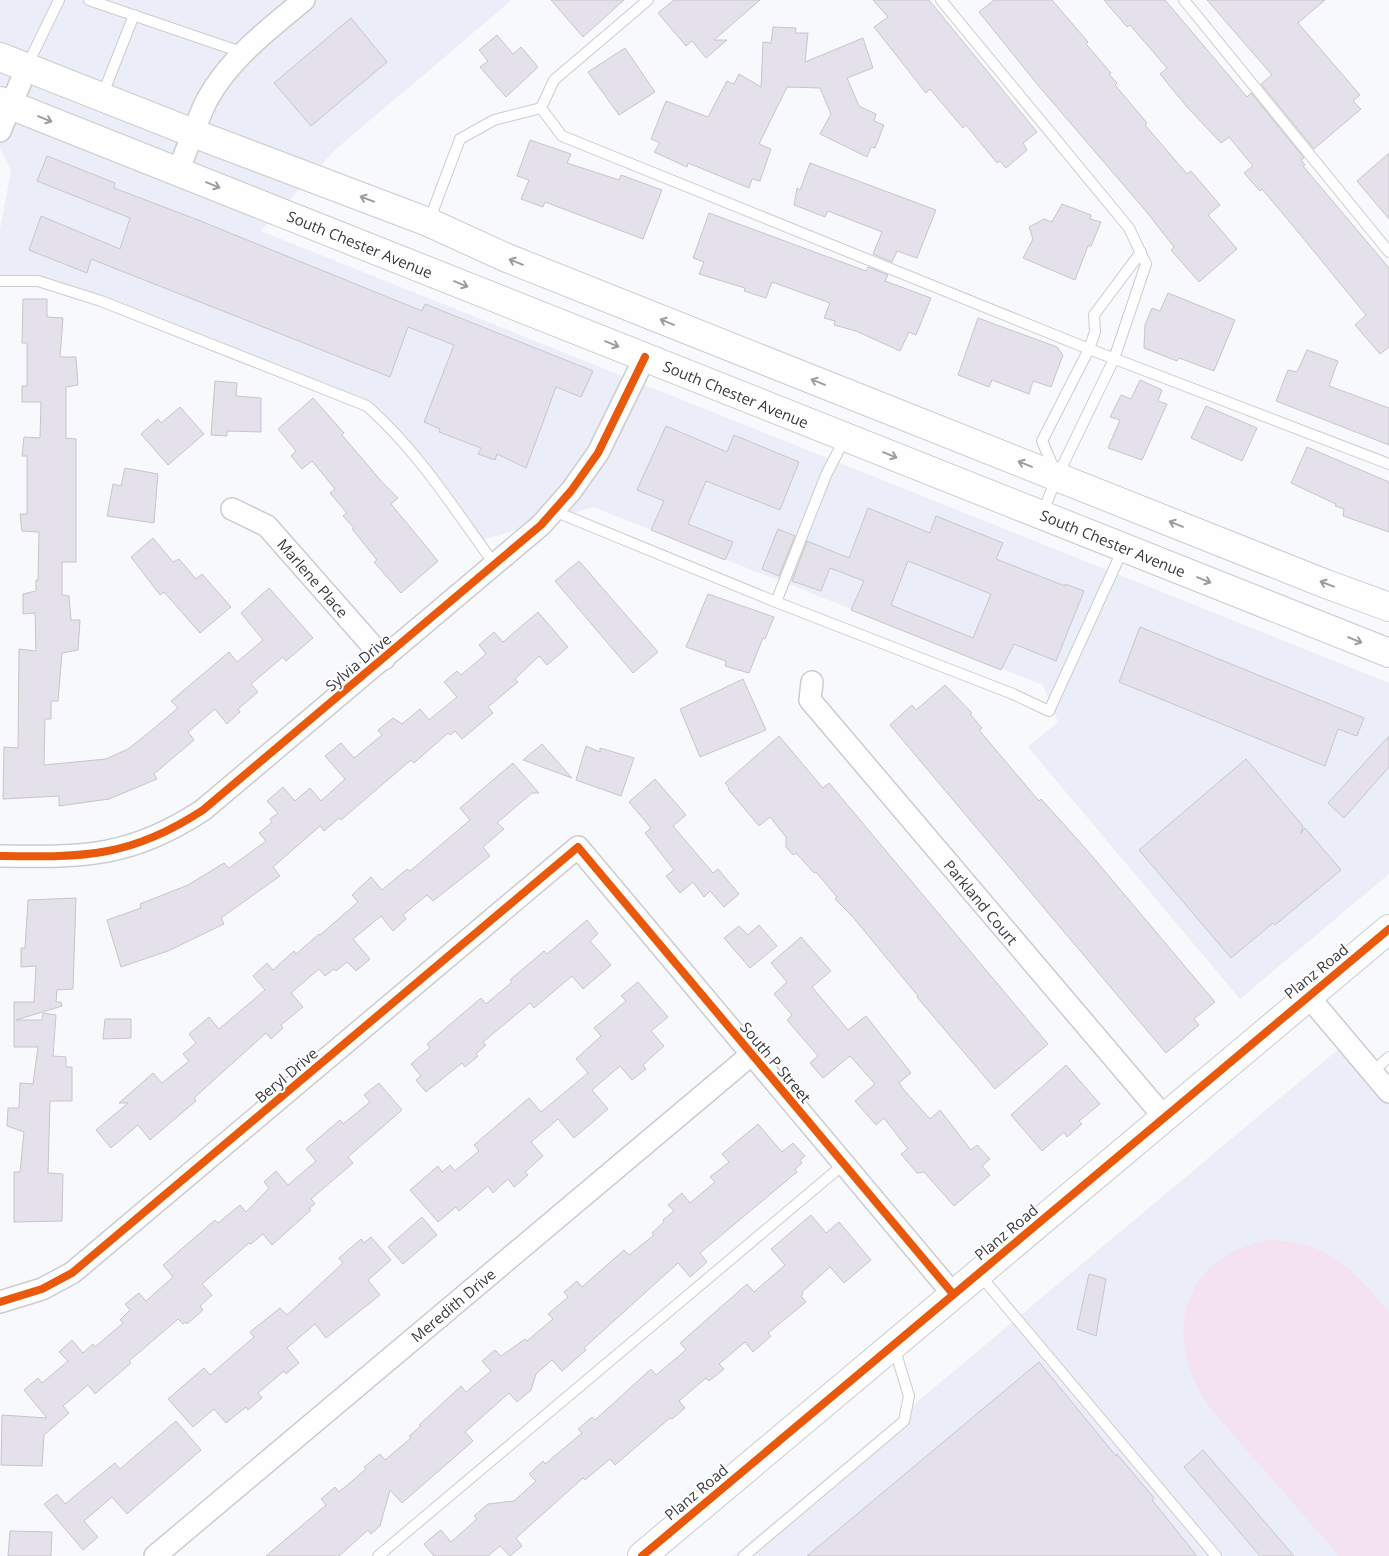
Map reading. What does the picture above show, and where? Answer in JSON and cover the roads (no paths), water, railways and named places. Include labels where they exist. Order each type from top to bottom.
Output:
[{"type":"main road","points":[[0,57],[428,222],[507,258],[1389,607]]},
{"type":"main road","name":"South Chester Avenue","points":[[6,103],[1389,653]]},
{"type":"main road","name":"Planz Road","points":[[642,1556],[1389,929]]},
{"type":"street","points":[[178,171],[208,99],[244,53],[304,0]]},
{"type":"street","points":[[0,131],[6,103],[27,67]]},
{"type":"street","name":"Sylvia Drive","points":[[0,856],[70,857],[103,853],[140,844],[178,826],[203,810],[541,525],[571,491],[598,453],[645,357]]},
{"type":"street","name":"Marlene Place","points":[[232,509],[267,526],[384,659]]},
{"type":"street","name":"Parkland Court","points":[[812,682],[810,700],[1164,1116]]},
{"type":"street","name":"South P Street","points":[[578,847],[953,1294]]},
{"type":"street","name":"Beryl Drive","points":[[0,1302],[42,1289],[72,1273],[578,847]]},
{"type":"street","points":[[1308,996],[1389,1092]]},
{"type":"street","name":"Meredith Drive","points":[[155,1556],[752,1054]]},
{"type":"lane","points":[[27,67],[59,0]]},
{"type":"lane","points":[[89,0],[244,53]]},
{"type":"lane","points":[[541,108],[554,80],[648,0]]},
{"type":"lane","points":[[941,0],[1129,228],[1146,264],[1114,359],[1057,477],[1042,515]]},
{"type":"lane","points":[[1184,0],[1389,252]]},
{"type":"lane","points":[[102,97],[134,15]]},
{"type":"lane","points":[[428,222],[460,139],[494,120],[541,108]]},
{"type":"lane","points":[[541,108],[562,136],[1114,359],[1389,464]]},
{"type":"lane","points":[[1057,477],[1042,441],[1089,349],[1094,332],[1094,315],[1141,252]]},
{"type":"lane","points":[[0,281],[38,281],[101,301],[367,406],[393,428],[438,485],[495,565]]},
{"type":"lane","points":[[776,602],[826,475],[845,437]]},
{"type":"lane","points":[[554,511],[776,602],[1013,694],[1049,711],[1124,548]]},
{"type":"lane","points":[[1372,1072],[1389,1057]]},
{"type":"lane","points":[[378,1556],[844,1164]]},
{"type":"lane","points":[[978,1273],[1216,1556]]},
{"type":"lane","points":[[744,1556],[904,1421],[910,1396],[893,1345]]}]
